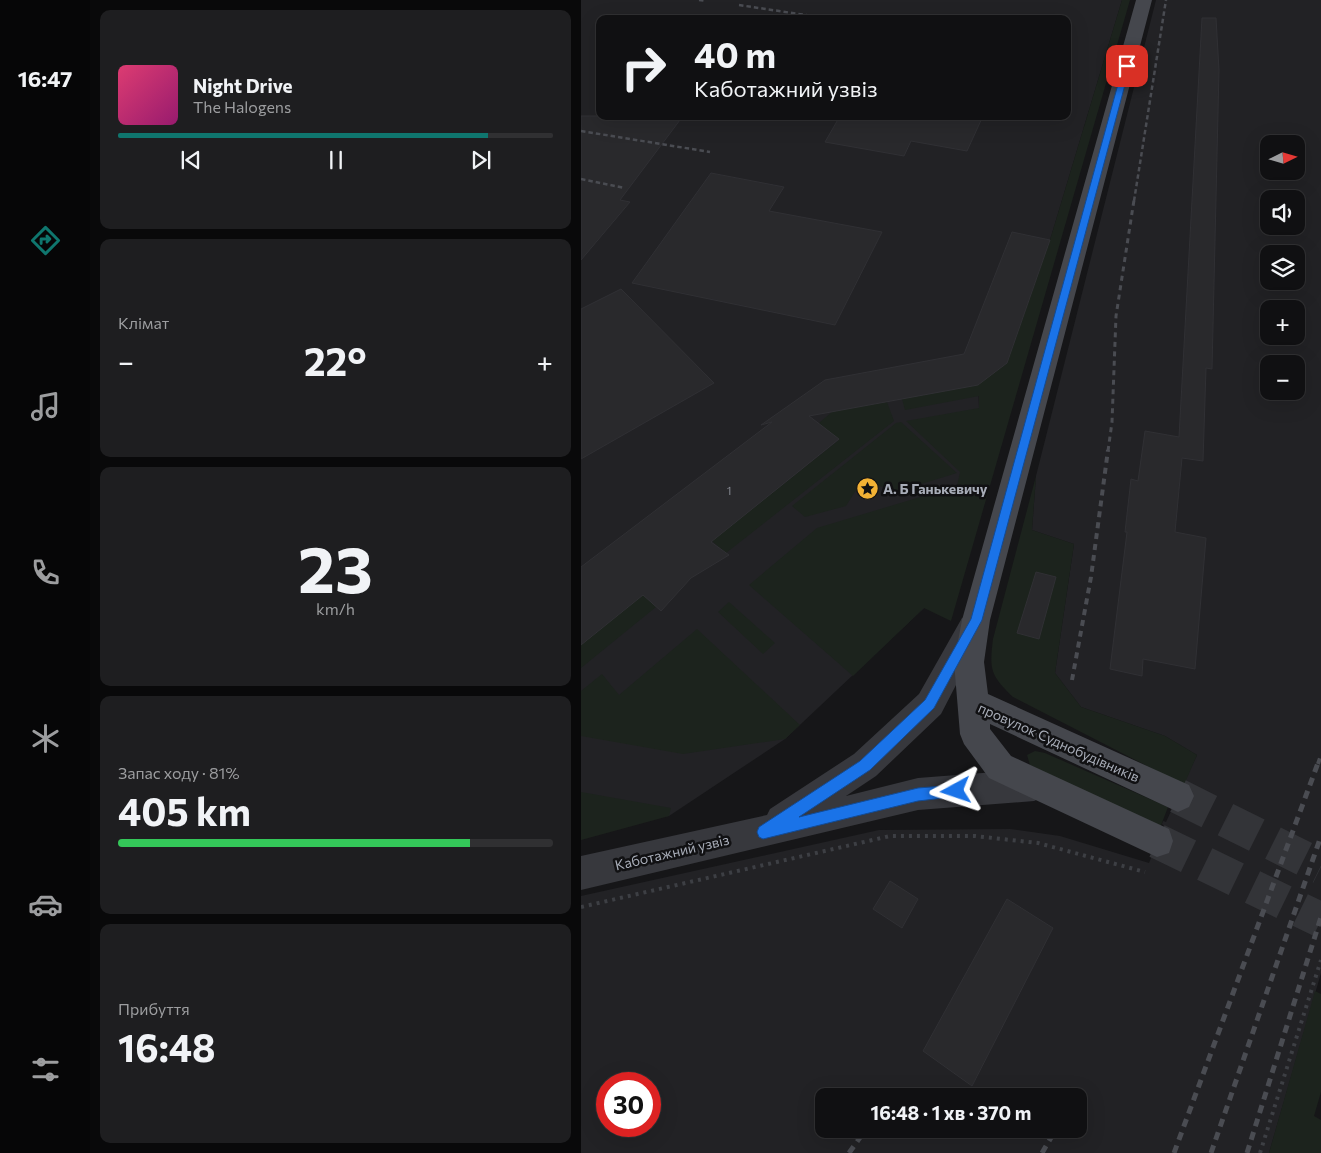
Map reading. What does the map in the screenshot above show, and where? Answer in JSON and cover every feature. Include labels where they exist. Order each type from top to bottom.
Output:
[{"type":"street","points":[[974,702],[969,662],[976,620],[1144,0]]},
{"type":"street","name":"Каботажний узвіз","points":[[763,832],[865,766],[930,704],[976,620]]},
{"type":"street","name":"провулок Суднобудівників","points":[[1157,841],[1034,785],[1000,767],[975,734],[974,702],[1178,796]]},
{"type":"street","name":"Каботажний узвіз","points":[[581,873],[763,832],[918,794],[1034,785]]},
{"type":"path","points":[[581,907],[890,836],[975,836],[1038,843],[1145,872]]},
{"type":"path","points":[[1260,1153],[1321,960]]},
{"type":"shaded area","points":[[581,0],[1122,0],[1050,240],[1007,363],[978,385],[979,408],[924,608],[785,739],[669,816],[581,832]]},
{"type":"shaded area","points":[[1122,0],[1130,0],[951,621],[924,608],[853,676],[749,585],[817,528],[957,486],[960,472],[906,421],[979,408],[979,396],[905,410],[902,399],[978,385],[1007,363],[1050,240]]},
{"type":"shaded area","points":[[1156,0],[1321,0],[1321,973],[1269,1153],[581,1153],[581,896],[879,830],[1010,829],[1060,836],[1149,863],[1164,826],[1162,824],[1163,821],[1166,822],[1197,755],[1165,736],[1081,707],[1055,673],[1074,544],[1032,530],[1036,476]]},
{"type":"shaded area","points":[[887,402],[894,421],[726,553],[712,541],[839,440],[819,423],[833,411]]},
{"type":"shaded area","points":[[901,422],[957,473],[895,492],[872,483],[858,487],[846,506],[805,517],[792,506],[896,423]]},
{"type":"shaded area","points":[[1036,476],[1032,530],[1074,544],[1055,673],[1081,707],[1165,736],[1197,755],[1184,785],[1013,697],[993,672],[991,658],[993,639]]},
{"type":"shaded area","points":[[643,595],[656,607],[581,668],[581,645]]},
{"type":"shaded area","points":[[729,602],[775,643],[763,654],[718,612]]},
{"type":"shaded area","points":[[697,629],[800,725],[785,739],[683,754],[581,736],[581,691],[602,674],[619,695]]},
{"type":"shaded area","points":[[1035,751],[1045,753],[1168,807],[1160,828],[1030,765],[1027,755]]},
{"type":"shaded area","points":[[581,792],[671,808],[669,816],[581,840]]},
{"type":"shaded area","points":[[1315,991],[1321,994],[1321,1092],[1314,1116],[1321,1120],[1321,1153],[1269,1153]]},
{"type":"building","points":[[1202,18],[1216,18],[1219,70],[1212,369],[1206,368],[1203,461],[1182,458],[1175,532],[1206,538],[1195,669],[1143,659],[1142,676],[1110,669],[1127,532],[1125,532],[1131,479],[1138,481],[1145,431],[1179,437]]},
{"type":"building","points":[[581,116],[596,116],[596,120],[680,120],[620,200],[630,202],[581,260]]},
{"type":"building","points":[[838,120],[981,120],[967,151],[911,141],[904,156],[825,142]]},
{"type":"building","points":[[711,173],[784,187],[769,211],[882,232],[835,325],[632,283]]},
{"type":"building","points":[[1012,232],[1050,240],[1007,363],[978,385],[809,416],[839,439],[711,542],[729,555],[691,578],[661,611],[643,595],[581,645],[581,567],[772,422],[761,425],[825,380],[964,354]]},
{"type":"building","points":[[621,289],[714,383],[581,459],[581,309]]},
{"type":"building","points":[[1036,572],[1056,577],[1039,639],[1017,633]]},
{"type":"building","points":[[890,881],[918,899],[902,928],[873,909]]},
{"type":"building","points":[[1007,899],[1053,928],[972,1086],[923,1051]]},
{"type":"tunnel","points":[[1178,796],[1321,867]]},
{"type":"tunnel","points":[[1157,841],[1321,920]]},
{"type":"railway","points":[[699,0],[706,1]]},
{"type":"railway","points":[[1134,201],[1166,0]]},
{"type":"railway","points":[[739,5],[805,15]]},
{"type":"railway","points":[[581,131],[710,152]]},
{"type":"railway","points":[[581,179],[625,188]]},
{"type":"railway","points":[[1108,451],[1112,422],[1116,316],[1134,200]]},
{"type":"railway","points":[[1072,680],[1091,577],[1108,450]]},
{"type":"railway","points":[[1318,764],[1321,755]]},
{"type":"railway","points":[[1174,1153],[1318,763]]},
{"type":"railway","points":[[1211,1153],[1321,836]]},
{"type":"railway","points":[[1247,1153],[1321,917]]},
{"type":"railway","points":[[849,1153],[860,1138]]},
{"type":"railway","points":[[1042,1153],[1051,1138]]},
{"type":"place","name":"А. Б Ганькевичу","points":[[867,488]]},
{"type":"route","points":[[956,791],[918,794],[763,832],[865,766],[930,704],[976,620],[1127,66]]}]
